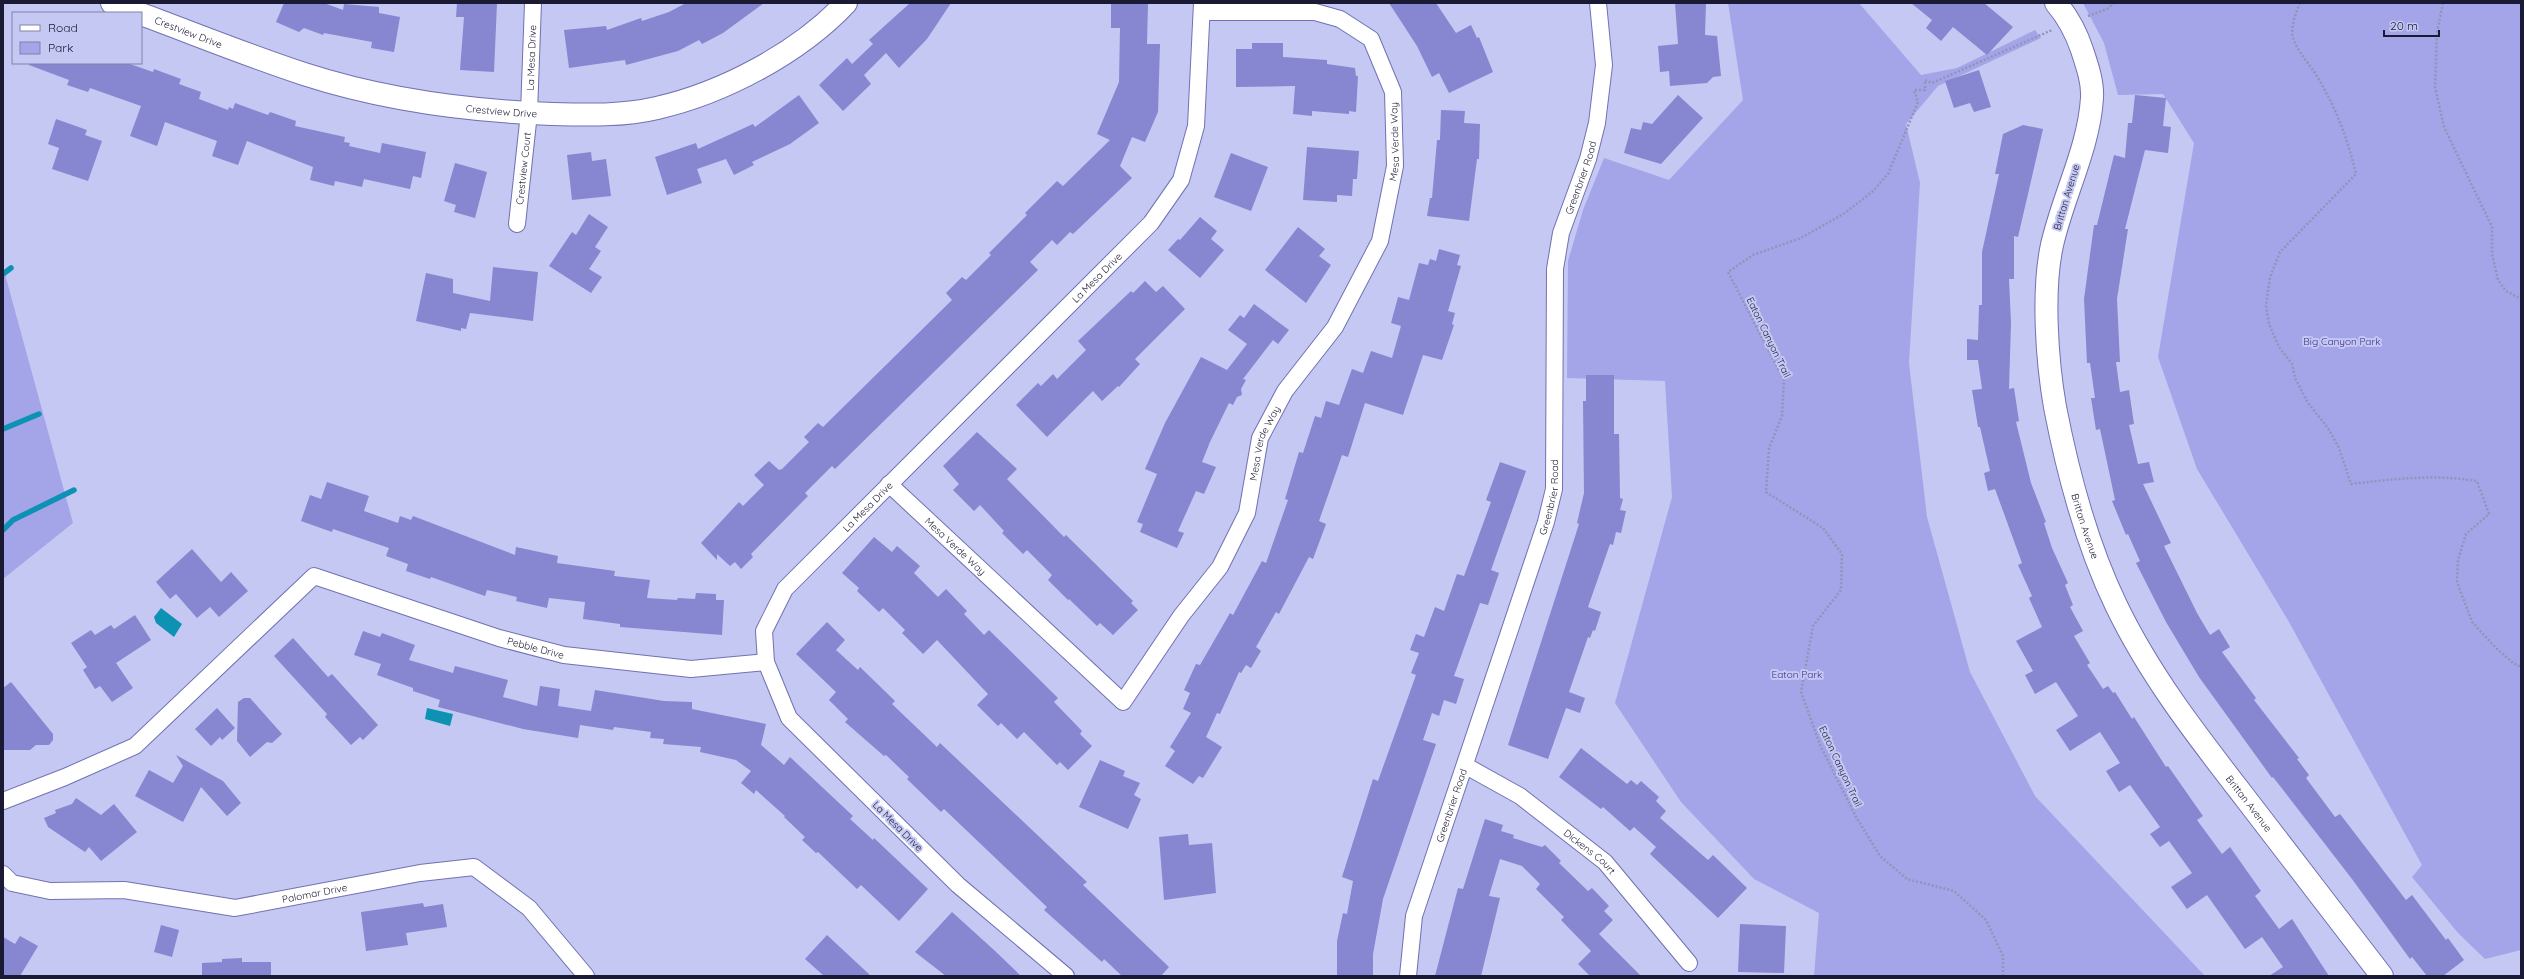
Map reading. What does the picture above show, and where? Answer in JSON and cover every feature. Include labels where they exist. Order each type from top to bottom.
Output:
[{"type":"main road","name":"Crestview Drive","points":[[112,3],[135,12]]},
{"type":"main road","name":"Crestview Drive","points":[[142,15],[304,74],[375,93],[450,106],[529,113],[592,115],[655,109],[698,97],[738,80],[810,36],[846,3]]},
{"type":"main road","name":"Brittan Avenue","points":[[2056,3],[2071,23],[2088,68],[2092,95],[2088,124],[2052,246],[2048,321],[2055,405],[2066,461],[2089,538],[2115,604],[2151,670],[2187,722],[2382,976]]},
{"type":"street","name":"La Mesa Drive","points":[[529,113],[533,3]]},
{"type":"street","name":"Greenbrier Road","points":[[1408,976],[1414,916],[1466,766],[1546,522],[1554,489],[1555,269],[1561,233],[1588,159],[1597,123],[1604,65],[1598,3]]},
{"type":"street","name":"La Mesa Drive","points":[[1066,976],[958,885],[789,718],[766,662],[764,631],[785,589],[1151,222],[1182,180],[1196,126],[1202,8]]},
{"type":"street","name":"Mesa Verde Way","points":[[889,484],[1123,702],[1176,622],[1220,567],[1247,513],[1260,438],[1285,391],[1335,328],[1380,241],[1395,166],[1393,92],[1371,39],[1340,19],[1315,12],[1202,8]]},
{"type":"street","name":"Crestview Court","points":[[517,224],[529,113]]},
{"type":"street","name":"Pebble Drive","points":[[3,800],[65,778],[135,746],[225,659],[283,608],[314,576],[498,638],[564,655],[691,670],[766,662]]},
{"type":"street","name":"Dickens Court","points":[[1466,766],[1520,796],[1605,862],[1689,963]]},
{"type":"street","name":"Palomar Drive","points":[[3,874],[12,883],[50,891],[124,890],[235,908],[420,873],[474,867],[529,908],[586,976]]},
{"type":"path","points":[[2071,23],[2107,9],[2114,3]]},
{"type":"path","points":[[2300,3],[2295,12],[2293,37],[2303,57],[2317,77],[2347,136],[2356,174],[2352,181],[2280,252],[2270,278],[2266,306],[2269,324],[2278,347],[2292,364],[2295,378],[2308,403],[2328,428],[2339,448],[2351,484],[2409,477],[2451,477],[2477,481],[2489,514],[2466,534],[2458,560],[2457,582],[2472,622],[2496,648],[2513,663],[2521,667]]},
{"type":"path","points":[[2443,3],[2437,32],[2435,87],[2444,127],[2492,227],[2492,254],[2498,280],[2506,291],[2521,299]]},
{"type":"path","name":"Eaton Canyon Trail","points":[[2003,976],[2003,956],[1986,920],[1954,891],[1907,879],[1880,856],[1856,817],[1820,745],[1801,692],[1813,626],[1840,590],[1842,554],[1823,528],[1766,492],[1769,448],[1782,416],[1784,380],[1728,272],[1753,255],[1801,238],[1845,213],[1873,191],[1888,174],[1918,102],[1914,90],[1925,90],[1925,80],[1932,83],[2023,40],[2071,23]]},
{"type":"green space","name":"Eaton Park","points":[[1728,3],[1859,3],[1921,75],[1957,68],[2035,30],[2041,38],[1938,86],[1906,124],[1920,183],[1909,363],[1927,517],[1970,672],[2035,796],[2205,976],[1814,976],[1819,913],[1754,879],[1681,802],[1615,703],[1672,497],[1665,381],[1567,378],[1568,261],[1583,210],[1604,158],[1669,180],[1743,100]]},
{"type":"green space","name":"Big Canyon Park","points":[[2083,3],[2521,3],[2521,950],[2485,959],[2458,933],[2412,877],[2422,865],[2289,622],[2197,469],[2158,357],[2194,143],[2163,94],[2118,95],[2104,43]]},
{"type":"green space","points":[[3,267],[73,523],[3,579]]},
{"type":"shaded area","points":[[161,608],[182,624],[174,637],[156,623],[154,617]]},
{"type":"shaded area","points":[[427,708],[453,714],[450,726],[425,719]]},
{"type":"building","points":[[284,3],[324,3],[343,10],[344,4],[379,7],[379,13],[400,17],[394,52],[371,48],[372,42],[324,33],[323,35],[304,28],[299,32],[276,22]]},
{"type":"building","points":[[457,3],[497,3],[494,72],[460,70],[464,17],[456,17]]},
{"type":"building","points":[[686,3],[764,3],[723,33],[702,44],[699,40],[678,51],[626,65],[625,60],[569,68],[564,30],[606,26],[607,30],[641,18],[642,21],[669,12]]},
{"type":"building","points":[[910,3],[951,3],[927,39],[899,68],[886,53],[864,75],[871,84],[843,111],[819,85],[847,58],[852,64],[873,44],[869,40]]},
{"type":"building","points":[[1111,3],[1148,3],[1147,44],[1160,44],[1158,112],[1145,142],[1132,137],[1120,166],[1132,178],[1073,234],[1070,232],[1057,245],[1052,240],[1030,262],[1038,270],[835,469],[832,466],[805,493],[808,496],[751,554],[753,557],[741,569],[735,562],[730,566],[717,554],[717,560],[701,543],[739,502],[743,506],[764,485],[754,475],[769,461],[779,470],[782,469],[809,442],[804,437],[818,423],[823,427],[952,300],[946,293],[962,277],[966,280],[991,255],[989,253],[1027,215],[1025,213],[1057,181],[1063,186],[1110,140],[1097,134],[1119,82],[1120,28],[1111,28]]},
{"type":"building","points":[[1389,3],[1436,3],[1456,33],[1471,25],[1477,38],[1479,37],[1493,72],[1449,93],[1439,73],[1432,77],[1417,46]]},
{"type":"building","points":[[1675,3],[1706,3],[1705,35],[1717,36],[1721,76],[1713,77],[1707,83],[1670,86],[1669,71],[1660,72],[1658,46],[1678,44]]},
{"type":"building","points":[[1911,3],[1984,3],[2013,27],[1987,55],[1953,27],[1941,41],[1926,28],[1932,20]]},
{"type":"building","points":[[1252,43],[1283,43],[1283,57],[1327,60],[1327,64],[1355,68],[1356,76],[1358,76],[1356,112],[1349,111],[1349,114],[1312,111],[1312,116],[1293,114],[1295,86],[1236,87],[1236,49],[1252,49]]},
{"type":"building","points":[[130,64],[153,72],[154,69],[181,79],[179,84],[201,92],[199,99],[228,110],[229,107],[233,109],[235,103],[268,115],[270,112],[296,121],[295,126],[345,137],[344,142],[350,143],[349,146],[380,153],[382,143],[426,152],[421,178],[413,176],[410,189],[364,179],[362,187],[335,181],[334,186],[310,180],[313,167],[247,141],[238,165],[212,156],[217,141],[165,122],[157,146],[130,136],[141,106],[90,88],[88,92],[67,85],[69,80],[29,65]]},
{"type":"building","points":[[1979,70],[1991,107],[1974,112],[1970,103],[1954,108],[1945,81]]},
{"type":"building","points":[[799,95],[819,123],[790,144],[752,162],[754,165],[734,175],[726,159],[697,169],[702,183],[667,195],[655,157],[696,143],[698,149],[753,124],[755,127]]},
{"type":"building","points":[[1678,95],[1703,118],[1661,164],[1624,153],[1631,128],[1641,130],[1643,122],[1652,124]]},
{"type":"building","points":[[2135,95],[2166,98],[2163,126],[2171,127],[2168,153],[2145,150],[2125,229],[2128,229],[2117,299],[2120,362],[2116,362],[2120,392],[2129,390],[2134,424],[2129,425],[2138,464],[2149,462],[2154,482],[2143,484],[2171,543],[2164,546],[2197,613],[2210,635],[2219,629],[2230,647],[2222,652],[2256,698],[2254,700],[2299,758],[2297,759],[2309,775],[2306,778],[2335,817],[2340,814],[2406,900],[2412,895],[2446,940],[2448,938],[2464,960],[2443,976],[2427,976],[2412,957],[2410,959],[2352,879],[2273,777],[2272,778],[2199,677],[2166,622],[2136,563],[2140,561],[2128,534],[2126,535],[2112,501],[2115,500],[2100,429],[2096,430],[2091,398],[2095,398],[2090,363],[2087,363],[2084,299],[2094,225],[2097,225],[2114,155],[2125,158],[2128,123],[2132,123]]},
{"type":"building","points":[[1441,110],[1465,111],[1464,123],[1480,124],[1479,159],[1477,159],[1469,221],[1427,216],[1430,198],[1432,198],[1437,140],[1440,140]]},
{"type":"building","points":[[56,119],[87,130],[85,135],[102,141],[88,181],[52,169],[59,148],[48,144]]},
{"type":"building","points":[[2023,125],[2043,129],[2018,237],[2014,236],[2014,279],[2009,279],[2011,323],[2009,389],[2014,388],[2019,421],[2016,422],[2031,483],[2046,522],[2044,523],[2052,548],[2068,583],[2065,585],[2073,605],[2070,607],[2083,631],[2074,636],[2090,663],[2087,665],[2103,689],[2108,686],[2113,693],[2115,692],[2132,719],[2134,717],[2166,767],[2168,766],[2203,816],[2197,820],[2222,854],[2230,847],[2261,891],[2255,896],[2279,929],[2292,919],[2329,976],[2269,976],[2283,967],[2262,937],[2245,949],[2207,895],[2187,909],[2171,887],[2192,873],[2169,841],[2160,847],[2150,834],[2160,827],[2130,785],[2119,792],[2106,771],[2120,763],[2100,732],[2070,751],[2056,730],[2078,716],[2056,682],[2035,694],[2025,675],[2033,671],[2016,641],[2042,627],[2029,598],[2032,596],[2018,565],[2022,563],[1995,489],[1988,491],[1984,473],[1990,471],[1980,427],[1978,427],[1972,390],[1982,389],[1978,360],[1967,360],[1967,339],[1978,340],[1979,305],[1982,305],[1982,252],[1999,174],[1995,174],[2003,134]]},
{"type":"building","points":[[1307,147],[1359,151],[1357,179],[1353,179],[1352,196],[1337,195],[1337,202],[1303,200]]},
{"type":"building","points":[[591,152],[592,161],[606,159],[611,196],[572,200],[567,155]]},
{"type":"building","points":[[1231,153],[1268,167],[1251,211],[1214,197]]},
{"type":"building","points":[[455,163],[487,172],[475,218],[454,212],[456,205],[444,201]]},
{"type":"building","points":[[589,214],[608,227],[595,247],[601,251],[589,269],[602,277],[591,293],[549,266],[572,232],[576,235]]},
{"type":"building","points":[[1200,217],[1217,231],[1211,239],[1224,250],[1200,278],[1168,250],[1178,239],[1180,240]]},
{"type":"building","points":[[1298,227],[1325,249],[1319,256],[1331,265],[1306,303],[1265,270]]},
{"type":"building","points":[[1439,249],[1460,255],[1457,265],[1461,266],[1448,311],[1455,313],[1452,324],[1454,325],[1442,360],[1423,355],[1403,415],[1365,403],[1348,457],[1342,455],[1319,521],[1326,524],[1313,559],[1309,557],[1279,614],[1276,612],[1256,647],[1261,651],[1251,668],[1246,665],[1241,673],[1239,672],[1220,714],[1217,713],[1206,737],[1222,747],[1203,778],[1199,776],[1193,784],[1165,766],[1175,751],[1170,747],[1191,713],[1183,709],[1190,693],[1184,690],[1196,664],[1200,665],[1230,613],[1233,615],[1262,561],[1266,563],[1288,500],[1285,499],[1299,452],[1303,453],[1315,416],[1321,418],[1326,401],[1339,405],[1352,369],[1363,373],[1371,351],[1392,358],[1401,326],[1391,323],[1398,297],[1409,300],[1419,263],[1428,265],[1430,259],[1436,261]]},
{"type":"building","points":[[493,267],[538,272],[533,321],[470,313],[466,329],[461,328],[461,331],[416,321],[426,273],[453,279],[453,293],[490,301]]},
{"type":"building","points":[[1145,281],[1156,292],[1163,286],[1185,309],[1135,359],[1140,364],[1119,387],[1118,386],[1102,401],[1093,391],[1047,437],[1016,405],[1038,383],[1041,386],[1053,374],[1057,379],[1086,350],[1078,341],[1131,291],[1133,293]]},
{"type":"building","points":[[1254,304],[1289,330],[1278,344],[1273,340],[1243,379],[1246,380],[1241,389],[1242,395],[1237,397],[1233,405],[1229,403],[1202,462],[1216,467],[1204,494],[1196,491],[1178,531],[1184,533],[1177,548],[1140,532],[1143,524],[1137,522],[1157,474],[1145,469],[1165,423],[1201,357],[1227,370],[1247,344],[1228,330],[1240,315],[1244,318]]},
{"type":"building","points":[[1586,375],[1614,375],[1614,434],[1619,434],[1620,498],[1623,499],[1620,510],[1626,511],[1621,533],[1616,532],[1613,545],[1610,544],[1588,607],[1601,612],[1595,631],[1593,630],[1590,638],[1588,637],[1569,692],[1585,698],[1580,713],[1566,708],[1548,759],[1508,745],[1579,524],[1577,523],[1584,493],[1583,401],[1586,401]]},
{"type":"building","points":[[977,432],[1017,469],[1007,479],[1064,537],[1066,535],[1133,601],[1131,603],[1138,610],[1113,635],[1100,623],[1097,626],[1069,599],[1068,600],[1048,580],[1052,575],[1027,550],[1023,554],[1002,533],[1004,531],[980,505],[974,511],[953,490],[959,484],[943,466]]},
{"type":"building","points":[[1500,462],[1526,471],[1491,570],[1499,573],[1488,605],[1480,603],[1454,676],[1464,679],[1456,704],[1444,700],[1439,716],[1432,713],[1423,740],[1436,744],[1383,899],[1373,954],[1373,976],[1337,976],[1337,941],[1343,913],[1347,914],[1353,881],[1342,877],[1373,779],[1378,781],[1416,675],[1411,673],[1419,653],[1410,650],[1416,634],[1424,637],[1435,607],[1444,611],[1457,574],[1464,576],[1491,502],[1486,500]]},
{"type":"building","points":[[327,482],[369,496],[364,511],[398,523],[400,516],[411,520],[413,516],[515,555],[516,547],[558,556],[557,563],[615,571],[614,576],[650,580],[647,598],[677,600],[678,598],[695,599],[696,593],[716,594],[716,600],[724,600],[722,635],[620,627],[620,624],[583,619],[585,602],[549,598],[547,608],[516,601],[517,597],[487,590],[485,596],[431,577],[430,579],[406,571],[408,564],[386,556],[389,548],[333,529],[332,532],[301,521],[310,495],[321,499]]},
{"type":"building","points":[[874,537],[892,552],[897,546],[920,566],[914,573],[938,597],[946,589],[967,611],[964,614],[984,635],[989,630],[1058,698],[1054,702],[1082,731],[1080,734],[1092,746],[1068,770],[1060,762],[1057,765],[1024,732],[1017,739],[1001,723],[998,726],[977,705],[988,694],[937,640],[923,654],[902,633],[905,630],[883,608],[879,612],[857,591],[859,588],[842,573]]},
{"type":"building","points":[[192,549],[221,582],[231,572],[248,591],[219,617],[210,607],[197,618],[176,594],[170,599],[156,582]]},
{"type":"building","points":[[135,615],[151,640],[116,663],[133,688],[112,702],[100,686],[95,689],[83,670],[87,667],[71,643],[91,630],[95,635],[111,625],[114,629]]},
{"type":"building","points":[[827,622],[845,640],[836,650],[858,670],[860,667],[895,701],[892,704],[937,747],[940,743],[1087,882],[1083,885],[1169,967],[1161,976],[1122,976],[1104,959],[1102,962],[1044,910],[1047,907],[944,809],[941,812],[907,779],[909,777],[886,755],[884,756],[845,722],[848,719],[829,700],[836,692],[796,654]]},
{"type":"building","points":[[363,631],[380,637],[382,633],[415,645],[409,660],[453,673],[455,666],[508,680],[503,697],[537,706],[540,686],[560,689],[558,706],[591,711],[595,690],[664,701],[692,702],[692,709],[766,724],[761,745],[784,765],[790,757],[853,816],[850,819],[873,840],[874,838],[928,889],[899,921],[861,885],[857,889],[818,852],[816,853],[802,840],[805,837],[784,817],[785,816],[756,790],[754,794],[741,783],[751,771],[736,760],[700,752],[701,747],[663,744],[664,739],[650,738],[651,732],[614,727],[613,730],[580,725],[578,738],[523,729],[438,707],[440,700],[413,691],[413,688],[377,675],[381,664],[354,655]]},
{"type":"building","points":[[293,638],[328,677],[332,674],[378,725],[363,740],[360,737],[351,745],[325,717],[327,714],[274,656]]},
{"type":"building","points":[[11,682],[53,734],[53,740],[49,745],[36,745],[30,750],[3,750],[3,688]]},
{"type":"building","points":[[244,698],[250,698],[282,734],[272,743],[267,742],[250,757],[237,741],[238,702]]},
{"type":"building","points":[[217,708],[235,728],[222,740],[220,737],[211,746],[195,729]]},
{"type":"building","points":[[1581,748],[1627,784],[1631,780],[1637,785],[1641,781],[1659,797],[1656,801],[1666,811],[1660,818],[1708,860],[1713,855],[1747,888],[1718,918],[1650,854],[1656,847],[1634,827],[1630,831],[1603,807],[1601,809],[1559,777]]},
{"type":"building","points":[[176,755],[223,781],[241,803],[227,816],[201,787],[183,822],[135,796],[149,770],[173,783],[183,766]]},
{"type":"building","points":[[1100,760],[1125,771],[1123,776],[1140,783],[1134,795],[1141,799],[1128,829],[1079,807]]},
{"type":"building","points":[[76,798],[101,815],[114,804],[137,832],[101,861],[89,847],[85,852],[48,827],[44,818],[56,813],[55,810],[72,804]]},
{"type":"building","points":[[1485,819],[1503,825],[1501,831],[1514,835],[1513,838],[1542,847],[1545,845],[1561,861],[1559,863],[1588,891],[1592,888],[1609,906],[1604,911],[1613,920],[1599,934],[1641,976],[1590,976],[1578,964],[1591,951],[1561,920],[1564,917],[1536,889],[1540,884],[1522,866],[1500,859],[1489,896],[1500,898],[1481,976],[1435,976],[1458,888],[1463,889]]},
{"type":"building","points":[[1188,834],[1189,845],[1212,843],[1216,893],[1164,900],[1159,837]]},
{"type":"building","points":[[423,903],[424,907],[443,904],[447,927],[406,933],[408,945],[366,951],[361,912]]},
{"type":"building","points":[[952,912],[1021,976],[946,976],[915,952]]},
{"type":"building","points":[[1740,924],[1786,926],[1784,973],[1738,972]]},
{"type":"building","points":[[161,925],[179,930],[172,957],[154,952]]},
{"type":"building","points":[[827,935],[871,976],[824,976],[805,959]]},
{"type":"building","points":[[20,936],[38,946],[20,976],[3,976],[3,937],[15,944]]},
{"type":"building","points":[[242,958],[242,962],[271,962],[271,976],[202,976],[202,963],[222,962],[222,959]]},
{"type":"waterway","points":[[3,274],[11,268]]},
{"type":"waterway","points":[[3,429],[39,414]]},
{"type":"waterway","points":[[3,530],[13,520],[74,490]]}]
